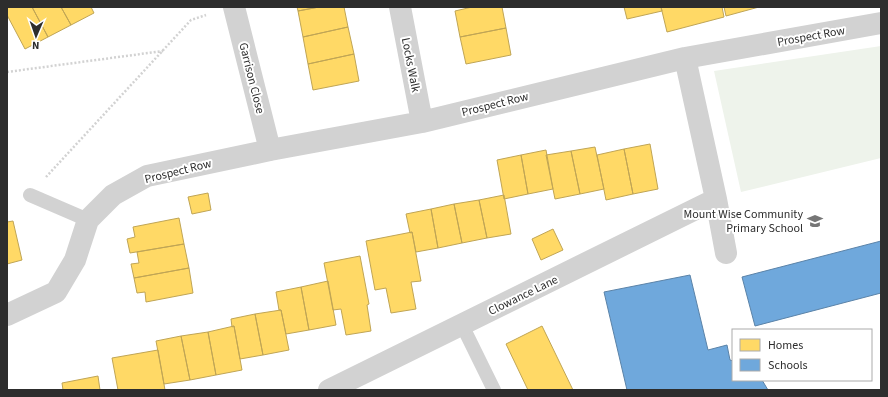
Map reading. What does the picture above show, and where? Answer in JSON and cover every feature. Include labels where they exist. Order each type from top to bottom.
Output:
[{"type":"street","name":"Garrison Close","points":[[234,7],[270,150]]},
{"type":"street","name":"Locks Walk","points":[[400,7],[422,122]]},
{"type":"street","name":"Prospect Row","points":[[88,220],[113,195],[147,176],[270,150],[422,122],[685,58],[881,23]]},
{"type":"street","points":[[685,58],[716,199],[726,253]]},
{"type":"street","name":"Clowance Lane","points":[[329,390],[716,199]]},
{"type":"street","points":[[7,315],[56,292],[75,260],[88,220]]},
{"type":"lane","points":[[30,194],[88,220]]},
{"type":"lane","points":[[462,325],[494,390]]},
{"type":"path","points":[[30,194],[192,20],[210,13]]},
{"type":"path","points":[[7,72],[163,50]]},
{"type":"shaded area","points":[[881,46],[881,158],[741,192],[714,71]]},
{"type":"building: Homes","points":[[7,7],[32,7],[48,37],[25,49],[7,15]]},
{"type":"building: Homes","points":[[32,7],[61,7],[71,25],[48,37]]},
{"type":"building: Homes","points":[[61,7],[91,7],[94,13],[71,25]]},
{"type":"building: Homes","points":[[297,7],[319,7],[298,11]]},
{"type":"building: Homes","points":[[319,7],[344,7],[348,27],[303,37],[298,11]]},
{"type":"building: Homes","points":[[472,7],[502,7],[506,28],[460,37],[455,11]]},
{"type":"building: Homes","points":[[624,7],[661,7],[662,11],[627,19]]},
{"type":"building: Homes","points":[[661,7],[722,7],[724,17],[667,32]]},
{"type":"building: Homes","points":[[724,7],[759,7],[726,16]]},
{"type":"building: Homes","points":[[348,27],[354,54],[308,64],[303,37]]},
{"type":"building: Homes","points":[[506,28],[511,55],[466,64],[460,37]]},
{"type":"building: Homes","points":[[354,54],[359,81],[313,90],[308,64]]},
{"type":"building: Homes","points":[[650,144],[658,189],[633,194],[624,149]]},
{"type":"building: Homes","points":[[595,147],[604,189],[580,194],[571,151]]},
{"type":"building: Homes","points":[[624,149],[633,194],[606,200],[597,155]]},
{"type":"building: Homes","points":[[546,150],[553,189],[528,194],[521,155]]},
{"type":"building: Homes","points":[[571,151],[580,194],[555,199],[546,155]]},
{"type":"building: Homes","points":[[521,155],[528,194],[504,199],[497,160]]},
{"type":"building: Homes","points":[[208,193],[211,210],[192,214],[188,197]]},
{"type":"building: Homes","points":[[504,195],[511,234],[487,238],[479,200]]},
{"type":"building: Homes","points":[[479,200],[487,238],[462,243],[454,204]]},
{"type":"building: Homes","points":[[454,204],[462,243],[438,248],[431,209]]},
{"type":"building: Homes","points":[[431,209],[438,248],[416,252],[412,232],[410,233],[406,214]]},
{"type":"building: Homes","points":[[179,218],[184,244],[130,253],[127,239],[135,237],[133,227]]},
{"type":"building: Homes","points":[[13,221],[22,260],[7,264],[7,222]]},
{"type":"building: Homes","points":[[553,229],[563,250],[541,260],[532,239]]},
{"type":"building: Homes","points":[[412,232],[421,281],[411,282],[416,309],[391,313],[386,288],[375,290],[366,241]]},
{"type":"building: Homes","points":[[184,244],[189,268],[134,278],[131,264],[139,263],[137,252]]},
{"type":"building: Homes","points":[[360,256],[369,304],[367,305],[371,331],[346,335],[341,309],[333,310],[324,263]]},
{"type":"building: Homes","points":[[189,268],[193,293],[146,302],[145,292],[137,293],[134,278]]},
{"type":"building: Homes","points":[[328,281],[336,325],[309,330],[301,287]]},
{"type":"building: Homes","points":[[301,287],[309,330],[286,334],[281,310],[279,310],[276,292]]},
{"type":"building: Homes","points":[[281,310],[289,350],[263,355],[255,314]]},
{"type":"building: Homes","points":[[255,314],[263,355],[240,359],[234,326],[232,327],[231,319]]},
{"type":"building: Homes","points":[[234,326],[242,370],[216,375],[208,332]]},
{"type":"building: Homes","points":[[542,326],[573,390],[528,390],[506,344]]},
{"type":"building: Homes","points":[[208,332],[216,375],[190,380],[181,336]]},
{"type":"building: Homes","points":[[181,336],[190,380],[164,384],[156,341]]},
{"type":"building: Homes","points":[[158,350],[165,390],[118,390],[112,358]]},
{"type":"building: Homes","points":[[98,376],[100,390],[63,390],[62,383]]},
{"type":"building: Schools","points":[[881,241],[881,293],[755,326],[742,277]]},
{"type":"building: Schools","points":[[690,275],[708,350],[727,345],[730,360],[732,361],[732,381],[763,381],[768,390],[627,390],[604,292]]},
{"type":"place","name":"Mount Wise Community Primary School","points":[[815,221]]}]
